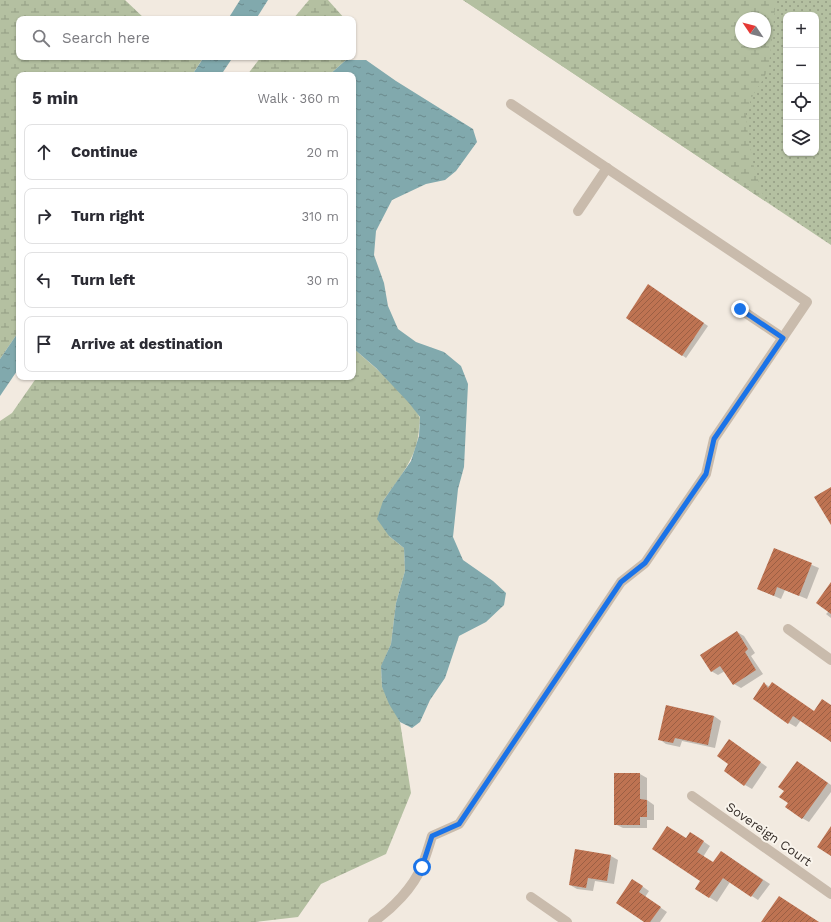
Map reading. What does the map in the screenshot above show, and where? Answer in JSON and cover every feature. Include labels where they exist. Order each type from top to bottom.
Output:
[{"type":"street","points":[[373,922],[385,914],[405,892],[422,867],[432,836],[459,824],[621,582],[645,563],[706,474],[714,439],[807,302],[511,104]]},
{"type":"street","points":[[578,211],[607,168]]},
{"type":"street","points":[[740,309],[783,338]]},
{"type":"street","points":[[788,629],[831,660]]},
{"type":"street","name":"Sovereign Court","points":[[692,796],[831,894]]},
{"type":"street","points":[[531,897],[567,922]]},
{"type":"green space","points":[[0,0],[125,0],[142,16],[16,16],[16,60],[202,60],[194,72],[16,72],[16,335],[0,359]]},
{"type":"green space","points":[[309,0],[328,0],[342,16],[296,16]]},
{"type":"green space","points":[[463,0],[831,0],[831,245]]},
{"type":"green space","points":[[463,0],[776,0],[771,47],[771,12],[735,12],[735,48],[771,48],[769,66],[764,78],[753,95],[746,113],[748,136],[754,167],[765,201]]},
{"type":"green space","points":[[259,60],[346,60],[332,72],[249,72]]},
{"type":"green space","points":[[356,351],[399,390],[415,408],[420,419],[418,439],[415,448],[407,467],[383,501],[389,536],[404,548],[405,571],[396,603],[391,644],[381,667],[382,687],[400,722],[411,793],[386,854],[321,884],[298,917],[255,922],[0,922],[0,421],[12,413],[35,380],[356,380]]},
{"type":"water","points":[[240,0],[268,0],[258,16],[230,16]]},
{"type":"water","points":[[202,60],[231,60],[223,72],[194,72]]},
{"type":"water","points":[[346,60],[366,60],[396,81],[473,129],[477,142],[456,171],[445,180],[426,184],[392,200],[376,231],[374,255],[384,283],[388,306],[398,329],[416,342],[444,352],[461,366],[468,384],[464,467],[458,489],[453,537],[463,560],[493,581],[506,593],[504,605],[486,622],[459,636],[445,678],[430,700],[420,722],[412,728],[400,722],[389,704],[382,687],[381,666],[391,644],[396,603],[405,571],[404,548],[389,536],[377,519],[383,501],[411,461],[419,436],[420,417],[376,368],[356,351],[356,72],[332,72]]},
{"type":"water","points":[[16,335],[16,372],[0,396],[0,359]]},
{"type":"building","points":[[648,284],[704,323],[682,356],[626,318]]},
{"type":"building","points":[[831,487],[831,525],[814,497]]},
{"type":"building","points":[[774,548],[812,563],[799,596],[777,587],[774,596],[757,589]]},
{"type":"building","points":[[831,582],[831,614],[816,603]]},
{"type":"building","points":[[737,631],[748,649],[745,652],[756,670],[733,685],[720,666],[711,672],[700,655]]},
{"type":"building","points":[[764,682],[768,688],[772,682],[814,711],[822,699],[831,705],[831,742],[793,716],[788,724],[753,699]]},
{"type":"building","points":[[666,705],[714,716],[708,745],[675,738],[673,743],[658,740]]},
{"type":"building","points":[[729,739],[761,762],[744,786],[724,771],[728,764],[717,756]]},
{"type":"building","points":[[797,761],[828,783],[802,819],[785,807],[788,803],[779,797],[784,791],[778,787]]},
{"type":"building","points":[[614,773],[640,773],[640,799],[647,800],[647,817],[640,817],[640,825],[614,825]]},
{"type":"building","points":[[667,826],[686,838],[690,832],[704,841],[697,852],[713,862],[721,851],[763,880],[751,897],[723,878],[709,898],[695,889],[700,881],[652,849]]},
{"type":"building","points":[[831,826],[831,856],[817,847]]},
{"type":"building","points":[[575,849],[611,855],[607,881],[588,878],[586,888],[569,885]]},
{"type":"building","points":[[632,879],[643,886],[639,892],[661,907],[650,922],[644,922],[616,903]]},
{"type":"building","points":[[779,896],[819,922],[761,922]]},
{"type":"route","points":[[422,867],[432,836],[459,824],[621,582],[645,563],[706,474],[714,439],[783,338],[740,309]]}]
